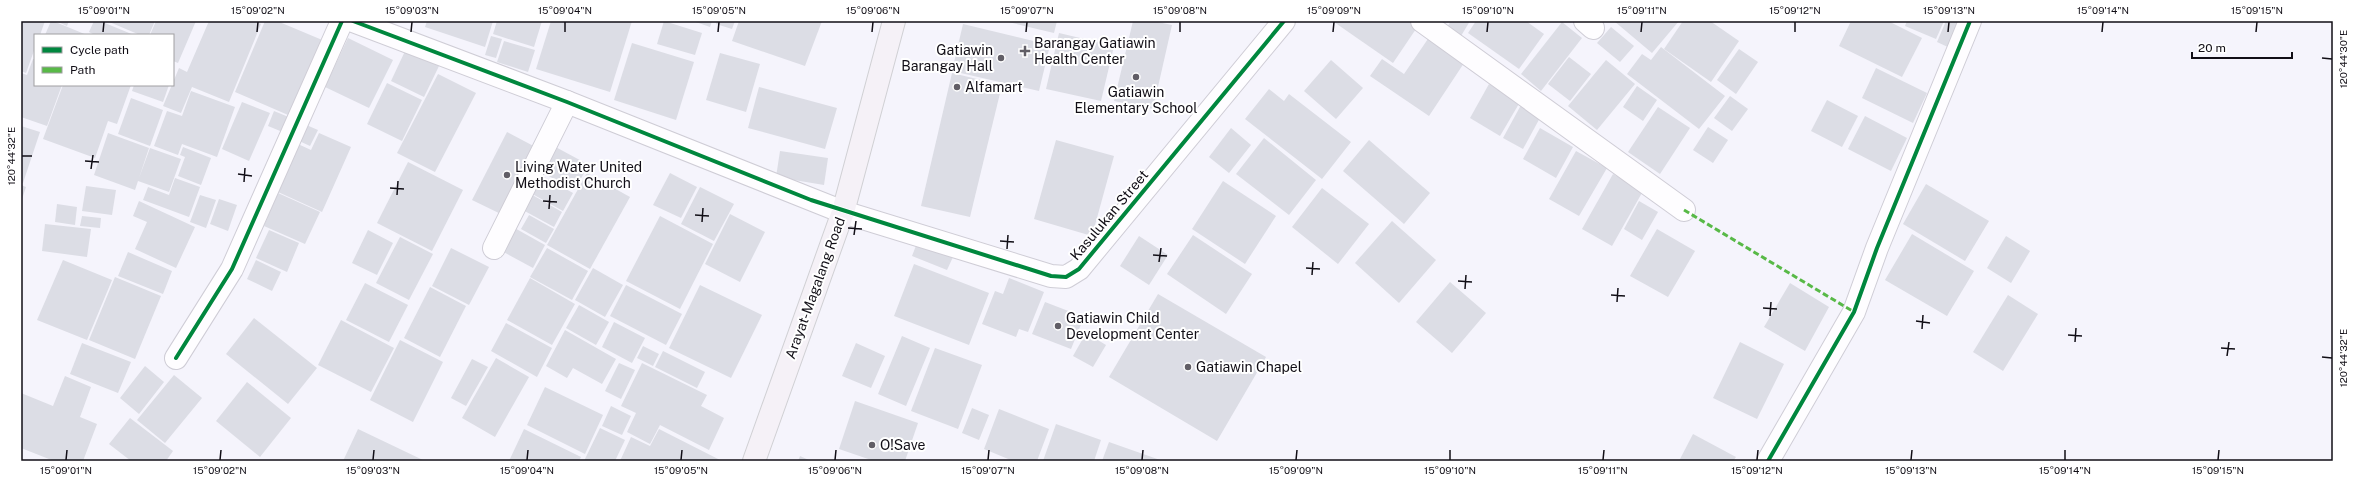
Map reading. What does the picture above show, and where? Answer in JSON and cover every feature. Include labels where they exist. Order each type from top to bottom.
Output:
[{"type":"main road","name":"Arayat-Magalang Road","points":[[754,461],[843,212],[894,21]]},
{"type":"street","points":[[176,358],[232,269],[342,21]]},
{"type":"street","name":"Kasulukan Street","points":[[353,21],[567,102],[843,212],[1051,276],[1066,277],[1079,270],[1284,21]]},
{"type":"street","points":[[1422,21],[1684,210]]},
{"type":"street","points":[[1768,461],[1854,312],[1877,248],[1970,21]]},
{"type":"street","points":[[494,248],[567,102]]},
{"type":"building","points":[[21,21],[45,21],[40,34],[34,34],[34,51],[26,73],[21,71]]},
{"type":"building","points":[[51,21],[53,21],[85,34],[45,34]]},
{"type":"building","points":[[56,21],[69,21],[67,26]]},
{"type":"building","points":[[94,21],[100,21],[132,34],[93,34],[89,32]]},
{"type":"building","points":[[107,21],[155,21],[149,34],[138,34]]},
{"type":"building","points":[[156,21],[196,21],[178,63],[174,61],[174,34],[150,34]]},
{"type":"building","points":[[209,21],[255,21],[261,24],[229,102],[192,87],[181,113],[163,106],[171,86],[174,86],[174,80],[179,68],[187,72]]},
{"type":"building","points":[[265,21],[277,21],[327,42],[295,118],[235,92]]},
{"type":"building","points":[[427,21],[493,21],[485,47],[425,27]]},
{"type":"building","points":[[497,21],[542,21],[534,47],[493,34]]},
{"type":"building","points":[[551,21],[632,21],[610,92],[536,69]]},
{"type":"building","points":[[664,21],[702,33],[695,55],[657,44]]},
{"type":"building","points":[[693,21],[712,21],[710,27]]},
{"type":"building","points":[[717,21],[735,21],[732,29],[716,24]]},
{"type":"building","points":[[739,21],[822,21],[805,66],[732,41]]},
{"type":"building","points":[[1004,21],[1057,21],[1054,33]]},
{"type":"building","points":[[1133,21],[1153,21],[1172,25],[1153,109],[1114,101]]},
{"type":"building","points":[[1417,21],[1420,23],[1393,63],[1334,22]]},
{"type":"building","points":[[1451,21],[1470,21],[1461,36],[1447,27]]},
{"type":"building","points":[[1476,21],[1526,21],[1544,34],[1519,69],[1468,33]]},
{"type":"building","points":[[1614,21],[1679,21],[1652,53]]},
{"type":"building","points":[[1683,21],[1710,21],[1739,41],[1711,82],[1664,49]]},
{"type":"building","points":[[1851,21],[1888,21],[1922,38],[1902,77],[1839,46]]},
{"type":"building","points":[[1907,21],[1944,21],[1936,39],[1905,26]]},
{"type":"building","points":[[1946,21],[1961,22],[1950,48],[1937,42]]},
{"type":"building","points":[[1562,22],[1582,38],[1541,91],[1521,74]]},
{"type":"building","name":"Gatiawin Barangay Hall","points":[[963,24],[1050,45],[1039,91],[952,71]]},
{"type":"building","points":[[1611,27],[1634,46],[1620,62],[1597,43]]},
{"type":"building","points":[[1059,33],[1114,46],[1101,101],[1046,89]]},
{"type":"building","points":[[1432,33],[1468,57],[1429,116],[1370,76],[1382,59],[1404,74]]},
{"type":"building","points":[[491,36],[502,39],[496,58],[485,55]]},
{"type":"building","points":[[348,38],[393,60],[369,108],[325,87]]},
{"type":"building","points":[[504,41],[535,50],[528,72],[497,62]]},
{"type":"building","points":[[632,43],[694,62],[676,120],[614,100]]},
{"type":"building","points":[[1661,47],[1725,96],[1699,129],[1627,74],[1642,54],[1651,60]]},
{"type":"building","points":[[406,49],[439,66],[424,97],[391,81]]},
{"type":"building","points":[[1739,49],[1758,62],[1736,94],[1717,80]]},
{"type":"building","points":[[720,53],[760,64],[746,112],[706,100]]},
{"type":"building","points":[[1569,57],[1591,74],[1570,101],[1548,84]]},
{"type":"building","points":[[34,59],[34,86],[62,86],[47,126],[21,117],[21,73],[27,75]]},
{"type":"building","points":[[1331,60],[1363,88],[1336,119],[1304,91]]},
{"type":"building","points":[[1606,60],[1635,84],[1597,130],[1568,106]]},
{"type":"building","points":[[1876,68],[1927,93],[1913,123],[1862,98]]},
{"type":"building","points":[[952,73],[1002,85],[970,217],[921,206]]},
{"type":"building","points":[[438,74],[476,93],[435,172],[397,153]]},
{"type":"building","points":[[387,83],[422,100],[402,141],[367,124]]},
{"type":"building","points":[[1489,84],[1520,102],[1500,136],[1470,118]]},
{"type":"building","points":[[63,86],[131,86],[117,124],[108,121],[95,158],[43,139]]},
{"type":"building","points":[[134,86],[169,86],[163,102],[132,91]]},
{"type":"building","points":[[1637,86],[1657,100],[1643,121],[1623,107]]},
{"type":"building","points":[[759,87],[837,108],[825,149],[748,128]]},
{"type":"building","points":[[1269,89],[1284,101],[1289,94],[1351,142],[1322,179],[1245,119]]},
{"type":"building","points":[[191,91],[235,107],[217,157],[182,144],[178,155],[154,146],[167,111],[182,116]]},
{"type":"building","points":[[1730,96],[1748,109],[1732,131],[1714,118]]},
{"type":"building","points":[[131,98],[163,110],[150,146],[118,134]]},
{"type":"building","points":[[1827,100],[1858,116],[1842,147],[1811,131]]},
{"type":"building","points":[[242,102],[270,113],[249,161],[222,149]]},
{"type":"building","points":[[1521,105],[1541,116],[1523,149],[1503,138]]},
{"type":"building","points":[[1658,107],[1690,128],[1660,174],[1628,152]]},
{"type":"building","points":[[274,111],[291,118],[285,133],[268,126]]},
{"type":"building","points":[[1865,116],[1907,138],[1891,171],[1848,149]]},
{"type":"building","points":[[304,124],[318,130],[310,146],[297,140]]},
{"type":"building","points":[[21,126],[40,132],[23,183],[21,183]]},
{"type":"building","points":[[1708,127],[1728,140],[1713,163],[1693,150]]},
{"type":"building","points":[[1231,128],[1251,145],[1229,173],[1209,157]]},
{"type":"building","points":[[1540,128],[1573,147],[1556,178],[1523,159]]},
{"type":"building","name":"Living Water United Methodist Church","points":[[507,132],[541,150],[507,217],[472,200]]},
{"type":"building","points":[[108,133],[149,148],[139,178],[150,148],[181,159],[169,192],[138,181],[135,190],[94,175]]},
{"type":"building","points":[[319,133],[351,147],[322,212],[278,192],[298,144],[311,150]]},
{"type":"building","points":[[1264,138],[1316,180],[1289,215],[1236,174]]},
{"type":"building","points":[[1056,140],[1114,156],[1092,236],[1034,219]]},
{"type":"building","points":[[1369,140],[1430,193],[1404,224],[1343,171]]},
{"type":"building","points":[[550,144],[589,165],[574,190],[536,169]]},
{"type":"building","points":[[183,147],[211,158],[201,185],[178,176],[185,157],[180,155]]},
{"type":"building","points":[[780,151],[828,158],[824,185],[776,177]]},
{"type":"building","points":[[1576,151],[1607,168],[1579,216],[1549,199]]},
{"type":"building","points":[[408,162],[463,190],[432,251],[377,223]]},
{"type":"building","points":[[537,173],[573,193],[563,211],[527,191]]},
{"type":"building","points":[[587,173],[630,197],[590,269],[547,245]]},
{"type":"building","points":[[670,173],[697,187],[681,218],[653,205]]},
{"type":"building","points":[[1613,174],[1643,191],[1612,246],[1582,229]]},
{"type":"building","points":[[175,178],[200,187],[189,217],[143,200],[148,187],[169,195]]},
{"type":"building","points":[[1223,181],[1276,216],[1245,264],[1192,229]]},
{"type":"building","points":[[1926,184],[1989,221],[1965,261],[1903,224]]},
{"type":"building","points":[[21,185],[26,187],[21,202]]},
{"type":"building","points":[[86,186],[116,190],[112,215],[82,211]]},
{"type":"building","points":[[700,187],[734,204],[714,241],[681,224]]},
{"type":"building","points":[[1322,188],[1369,224],[1338,264],[1292,227]]},
{"type":"building","points":[[278,193],[320,212],[305,244],[264,226]]},
{"type":"building","points":[[529,193],[562,212],[554,227],[521,209]]},
{"type":"building","points":[[200,195],[216,200],[206,228],[190,222]]},
{"type":"building","points":[[219,199],[237,205],[228,231],[210,224]]},
{"type":"building","points":[[139,201],[195,227],[176,268],[135,249],[147,222],[133,216]]},
{"type":"building","points":[[1639,201],[1658,212],[1642,240],[1624,229]]},
{"type":"building","points":[[57,204],[77,207],[75,225],[55,222]]},
{"type":"building","points":[[730,214],[765,232],[740,282],[705,264]]},
{"type":"building","points":[[529,215],[554,229],[546,243],[521,229]]},
{"type":"building","points":[[82,216],[101,218],[100,228],[80,226]]},
{"type":"building","points":[[660,216],[713,244],[680,309],[626,281]]},
{"type":"building","points":[[1392,221],[1436,260],[1399,303],[1355,263]]},
{"type":"building","points":[[45,224],[91,229],[87,257],[42,251]]},
{"type":"building","points":[[511,226],[545,245],[533,268],[498,249]]},
{"type":"building","points":[[1657,229],[1695,251],[1668,297],[1630,276]]},
{"type":"building","points":[[269,230],[299,243],[287,272],[256,258]]},
{"type":"building","points":[[368,230],[393,243],[377,275],[352,263]]},
{"type":"building","points":[[1912,234],[1974,271],[1947,316],[1885,280]]},
{"type":"building","points":[[1193,235],[1252,274],[1226,314],[1167,274]]},
{"type":"building","points":[[1139,236],[1168,255],[1149,285],[1120,266]]},
{"type":"building","points":[[2006,236],[2030,251],[2011,283],[1987,268]]},
{"type":"building","points":[[400,237],[433,254],[409,300],[376,283]]},
{"type":"building","points":[[917,243],[953,257],[947,270],[912,256]]},
{"type":"building","points":[[451,248],[489,267],[469,305],[432,286]]},
{"type":"building","points":[[547,248],[588,271],[572,300],[530,277]]},
{"type":"building","points":[[128,252],[172,271],[163,294],[118,276]]},
{"type":"building","points":[[63,260],[112,280],[87,340],[37,320]]},
{"type":"building","points":[[256,260],[281,272],[272,291],[247,279]]},
{"type":"building","points":[[914,264],[989,293],[969,345],[894,316]]},
{"type":"building","points":[[593,268],[623,285],[605,317],[575,300]]},
{"type":"building","points":[[115,277],[161,296],[135,359],[89,340]]},
{"type":"building","points":[[530,278],[575,304],[552,345],[507,320]]},
{"type":"building","points":[[1009,278],[1044,292],[1028,332],[1019,329],[1016,337],[982,324],[995,291],[1003,294]]},
{"type":"building","points":[[1450,282],[1486,313],[1452,353],[1416,322]]},
{"type":"building","points":[[365,283],[408,305],[389,342],[346,320]]},
{"type":"building","points":[[1790,283],[1829,307],[1805,351],[1764,327]]},
{"type":"building","points":[[626,285],[682,314],[666,345],[610,316]]},
{"type":"building","points":[[700,285],[762,315],[731,378],[669,348]]},
{"type":"building","points":[[430,287],[466,306],[440,357],[404,338]]},
{"type":"building","name":"Gatiawin Chapel","points":[[1158,294],[1266,357],[1217,441],[1109,377]]},
{"type":"building","points":[[2008,295],[2038,314],[2003,371],[1973,352]]},
{"type":"building","name":"Gatiawin Child Development Center","points":[[1045,302],[1084,317],[1071,349],[1032,334]]},
{"type":"building","points":[[579,305],[609,322],[596,345],[566,328]]},
{"type":"building","points":[[254,318],[317,368],[288,404],[226,354]]},
{"type":"building","points":[[341,320],[394,348],[371,392],[318,365]]},
{"type":"building","points":[[614,322],[645,338],[632,363],[602,347]]},
{"type":"building","points":[[506,323],[552,348],[537,377],[491,351]]},
{"type":"building","points":[[565,330],[616,359],[602,384],[573,368],[567,378],[546,366]]},
{"type":"building","points":[[1086,333],[1106,345],[1093,367],[1073,356]]},
{"type":"building","points":[[902,336],[930,348],[906,406],[878,394]]},
{"type":"building","points":[[400,340],[443,362],[413,422],[370,400]]},
{"type":"building","points":[[1740,342],[1784,364],[1757,419],[1713,398]]},
{"type":"building","points":[[82,343],[131,362],[118,393],[70,374]]},
{"type":"building","points":[[856,343],[885,356],[871,388],[842,376]]},
{"type":"building","points":[[643,346],[659,354],[653,366],[637,358]]},
{"type":"building","points":[[935,348],[982,365],[958,429],[911,411]]},
{"type":"building","points":[[663,351],[705,372],[697,388],[655,367]]},
{"type":"building","points":[[496,358],[529,377],[495,437],[462,418]]},
{"type":"building","points":[[472,359],[488,367],[466,406],[451,398]]},
{"type":"building","points":[[619,363],[635,370],[621,399],[605,391]]},
{"type":"building","points":[[642,363],[707,395],[701,406],[724,418],[709,450],[660,425],[650,444],[627,432],[636,413],[621,406]]},
{"type":"building","points":[[145,366],[164,382],[139,414],[120,398]]},
{"type":"building","points":[[174,375],[202,398],[165,443],[137,420]]},
{"type":"building","points":[[65,376],[91,387],[80,417],[97,424],[83,461],[54,461],[21,448],[21,393],[53,406]]},
{"type":"building","points":[[247,382],[291,418],[260,457],[216,421]]},
{"type":"building","points":[[545,387],[603,415],[585,454],[527,425]]},
{"type":"building","points":[[855,401],[918,423],[905,461],[874,461],[839,449]]},
{"type":"building","points":[[611,406],[631,416],[622,435],[602,426]]},
{"type":"building","points":[[972,408],[989,415],[979,440],[962,433]]},
{"type":"building","points":[[999,409],[1049,429],[1037,461],[1013,461],[984,449]]},
{"type":"building","points":[[130,418],[173,451],[166,461],[131,461],[109,444]]},
{"type":"building","points":[[1056,424],[1101,440],[1094,461],[1043,461]]},
{"type":"building","points":[[600,428],[625,440],[615,461],[584,461]]},
{"type":"building","points":[[358,429],[425,461],[343,461]]},
{"type":"building","points":[[524,429],[581,457],[579,461],[509,461]]},
{"type":"building","points":[[659,429],[722,461],[620,461],[631,437],[650,446]]},
{"type":"building","points":[[1693,434],[1736,457],[1733,461],[1679,461]]},
{"type":"building","points":[[1109,442],[1163,461],[1102,461]]},
{"type":"building","points":[[800,456],[811,461],[798,461]]},
{"type":"marked path","points":[[1684,210],[1854,312]]},
{"type":"cycle path","points":[[176,358],[232,269],[342,21]]},
{"type":"cycle path","points":[[353,21],[567,102],[811,200],[1051,276],[1066,277],[1079,269],[1284,21]]},
{"type":"cycle path","points":[[1768,461],[1854,312],[1877,248],[1970,21]]},
{"type":"place","name":"Barangay Gatiawin Health Center","points":[[1025,51]]},
{"type":"place","name":"Gatiawin Barangay Hall","points":[[1001,58]]},
{"type":"place","name":"Gatiawin Elementary School","points":[[1136,77]]},
{"type":"place","name":"Alfamart","points":[[957,87]]},
{"type":"place","name":"Living Water United Methodist Church","points":[[507,175]]},
{"type":"place","name":"Gatiawin Child Development Center","points":[[1058,326]]},
{"type":"place","name":"Gatiawin Chapel","points":[[1188,367]]},
{"type":"place","name":"O!Save","points":[[872,445]]}]
